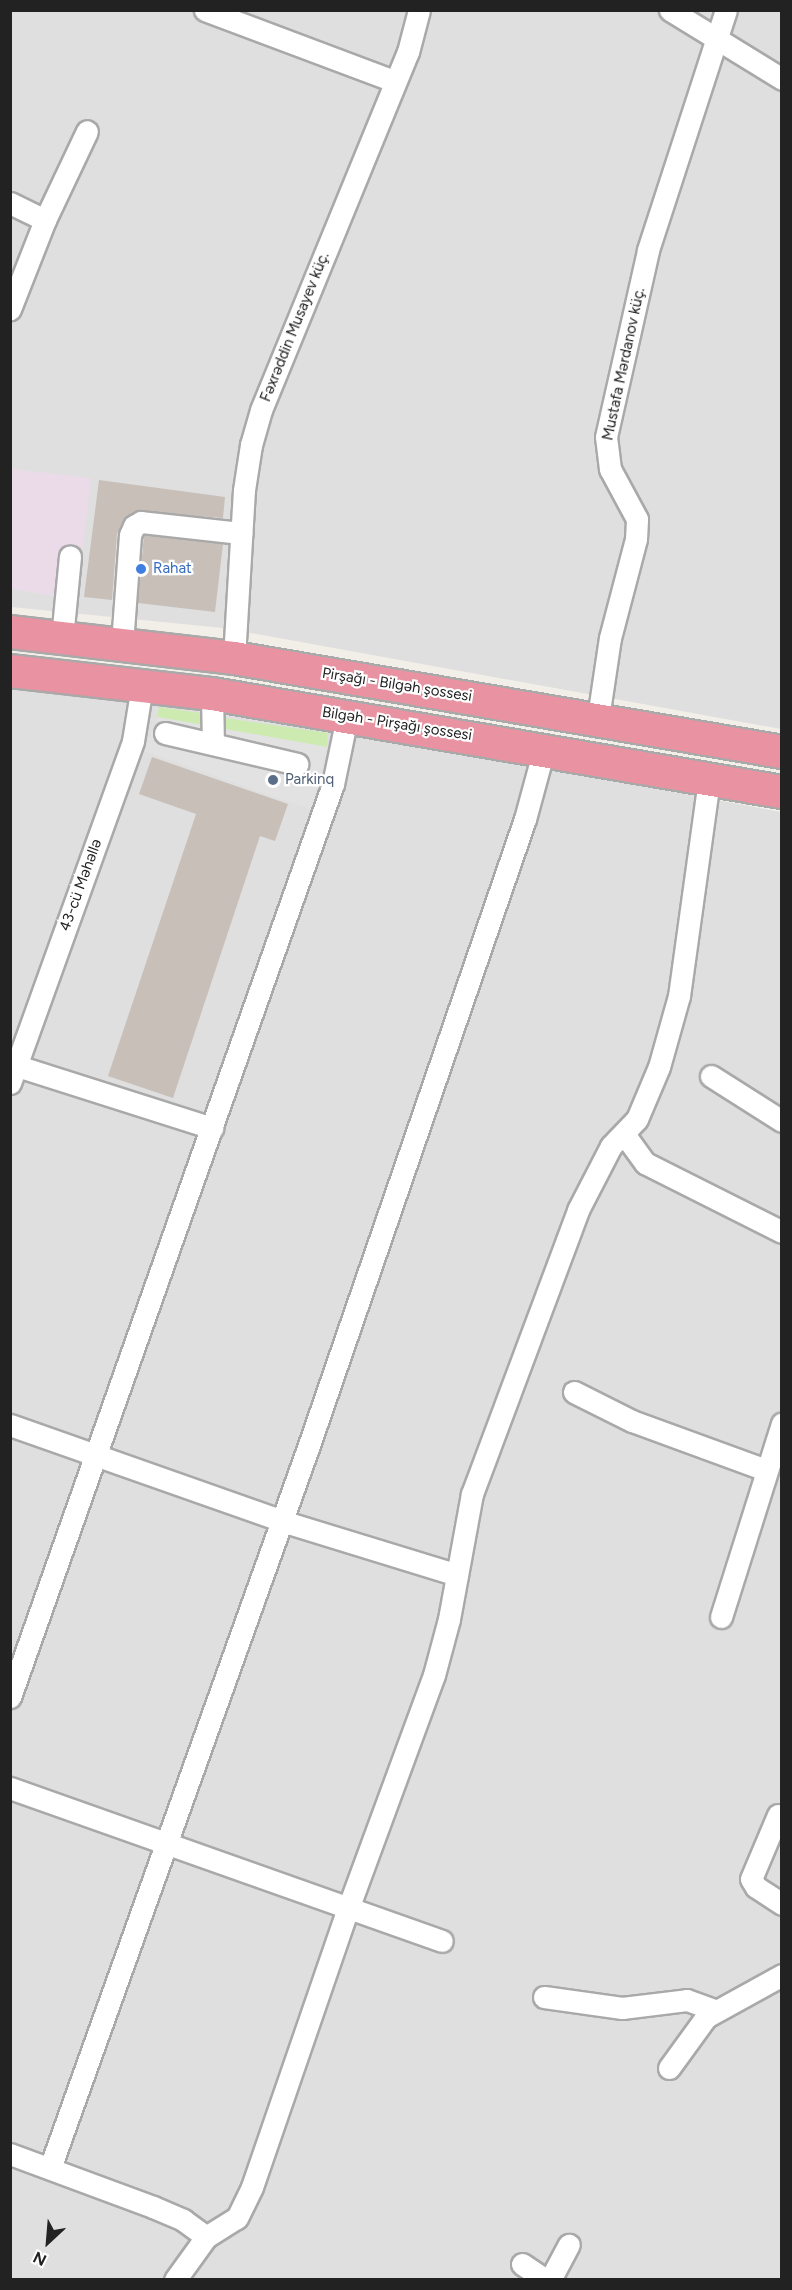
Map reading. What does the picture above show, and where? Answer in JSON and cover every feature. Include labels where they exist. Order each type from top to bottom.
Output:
[{"type":"highway","name":"Pirşağı - Bilgəh şossesi","points":[[10,632],[234,658],[598,718],[782,752]]},
{"type":"highway","name":"Bilgəh - Pirşağı şossesi","points":[[10,671],[212,694],[543,749],[782,792]]},
{"type":"street","points":[[205,10],[394,81]]},
{"type":"street","name":"Fəxrəddin Musayev küç.","points":[[234,658],[250,445],[261,410],[394,81],[419,10]]},
{"type":"street","points":[[670,10],[782,79]]},
{"type":"street","name":"Mustafa Mərdanov küç.","points":[[598,718],[608,646],[636,539],[637,519],[610,469],[606,437],[648,250],[726,10]]},
{"type":"street","points":[[10,309],[45,220],[87,131]]},
{"type":"street","points":[[10,204],[45,220]]},
{"type":"street","points":[[122,644],[134,526],[141,522],[242,533]]},
{"type":"street","points":[[62,638],[70,556]]},
{"type":"street","name":"43-cü Məhəllə","points":[[14,1074],[133,741],[142,686]]},
{"type":"street","points":[[212,694],[213,744]]},
{"type":"street","points":[[10,1697],[98,1456],[333,784],[347,717]]},
{"type":"street","points":[[165,732],[297,764]]},
{"type":"street","points":[[50,2169],[165,1842],[282,1521],[525,819],[543,749]]},
{"type":"street","points":[[175,2280],[206,2237],[237,2218],[246,2203],[348,1906],[434,1675],[457,1575],[472,1494],[578,1210],[605,1155],[645,1105],[679,996],[709,779]]},
{"type":"street","points":[[14,1074],[212,1128]]},
{"type":"street","points":[[711,1076],[782,1121]]},
{"type":"street","points":[[624,1134],[645,1163],[782,1232]]},
{"type":"street","points":[[574,1392],[632,1420],[766,1470]]},
{"type":"street","points":[[720,1617],[782,1423]]},
{"type":"street","points":[[10,1425],[282,1521],[457,1575]]},
{"type":"street","points":[[10,1788],[442,1941]]},
{"type":"street","points":[[778,1815],[751,1879],[756,1887],[782,1904]]},
{"type":"street","points":[[669,2067],[694,2030],[715,2010],[782,1975]]},
{"type":"street","points":[[544,1997],[622,2008],[687,2000],[715,2010]]},
{"type":"street","points":[[10,2154],[153,2207],[183,2220],[206,2237]]},
{"type":"street","points":[[522,2264],[548,2280],[569,2245]]},
{"type":"shaded area","points":[[10,11],[781,11],[781,729],[223,628],[11,607]]},
{"type":"shaded area","points":[[10,469],[91,478],[76,599],[11,589]]},
{"type":"shaded area","points":[[10,686],[118,697],[415,744],[781,812],[781,2279],[11,2279]]},
{"type":"shaded area","name":"Parkinq","points":[[157,717],[327,747],[312,810],[144,751]]},
{"type":"green space","points":[[159,707],[207,714],[207,726],[157,717]]},
{"type":"green space","points":[[217,717],[328,733],[327,747],[217,728]]},
{"type":"building","points":[[99,480],[225,497],[223,518],[135,511],[123,520],[117,534],[112,600],[84,597]]},
{"type":"building","points":[[144,535],[223,544],[215,612],[138,603]]},
{"type":"building","points":[[152,757],[288,804],[275,841],[260,836],[173,1098],[108,1076],[196,814],[139,794]]},
{"type":"place","name":"Rahat","points":[[141,569]]},
{"type":"place","name":"Parkinq","points":[[273,780]]}]
